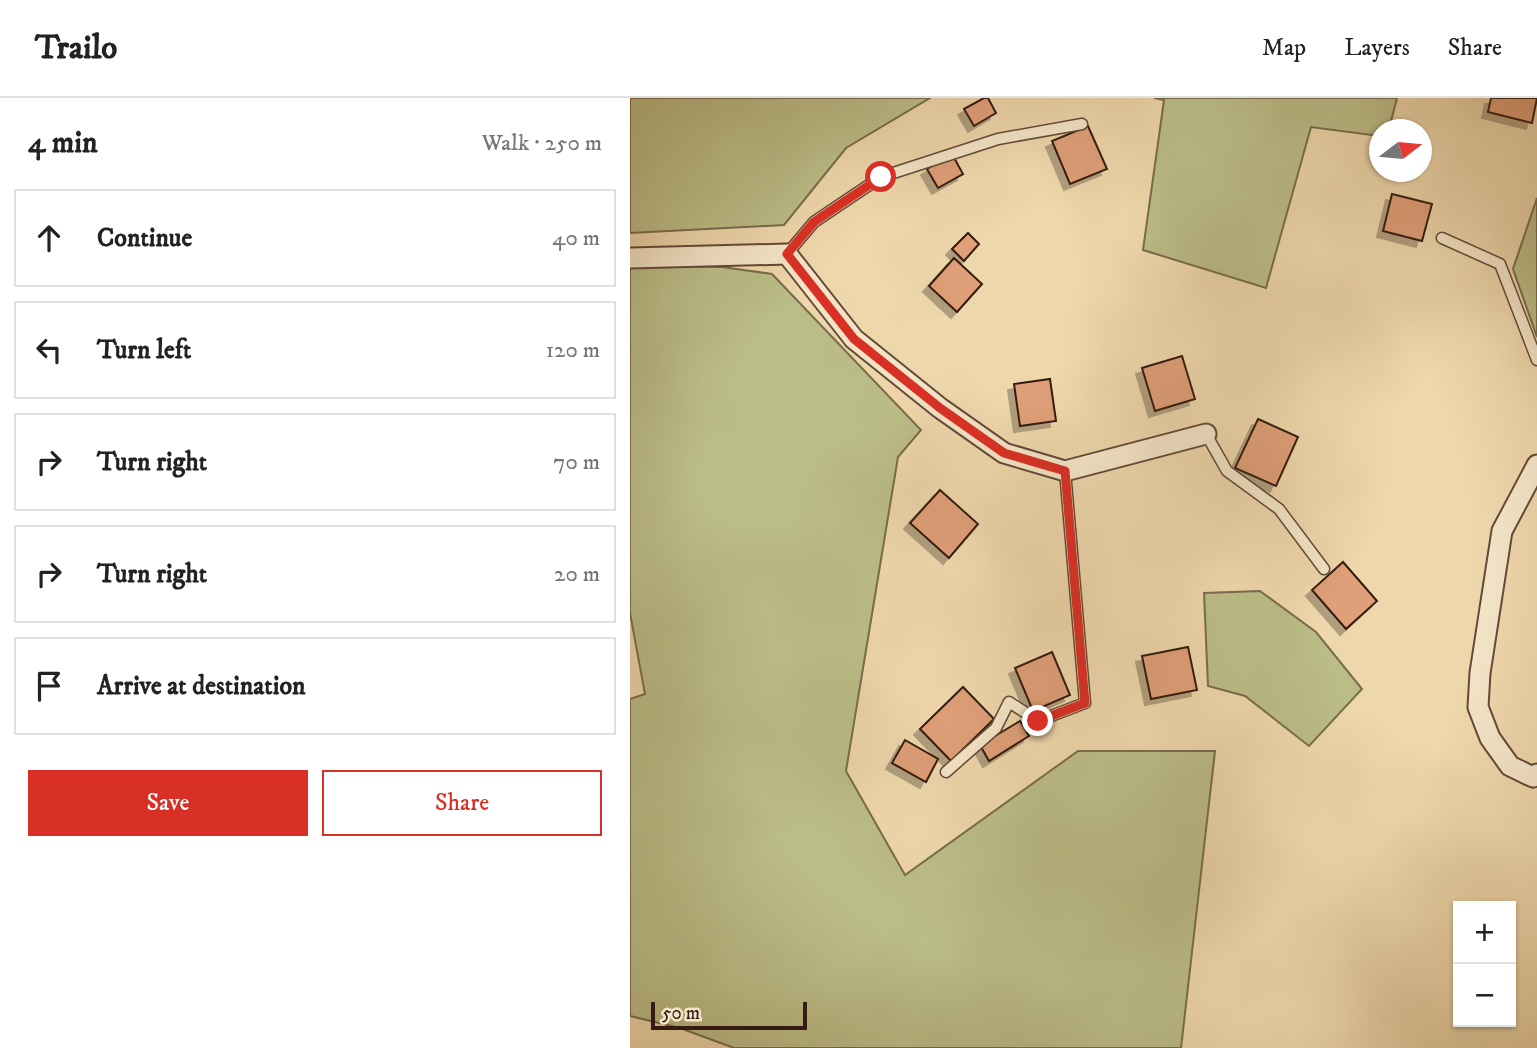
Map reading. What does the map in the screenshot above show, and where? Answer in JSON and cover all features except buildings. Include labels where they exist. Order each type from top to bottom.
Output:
[{"type":"street","points":[[630,258],[787,254],[854,339],[940,408],[1004,453],[1065,471],[1206,433]]},
{"type":"street","points":[[1537,465],[1502,531],[1480,673],[1478,707],[1490,738],[1510,766],[1532,777],[1537,774]]},
{"type":"lane","points":[[787,254],[814,222],[881,177],[998,139],[1082,124]]},
{"type":"lane","points":[[1442,238],[1500,264],[1537,360]]},
{"type":"lane","points":[[1206,433],[1227,471],[1279,509],[1324,569]]},
{"type":"lane","points":[[946,772],[996,728],[1009,702],[1038,721],[1085,703],[1065,471]]},
{"type":"green space","points":[[630,98],[930,98],[846,148],[784,225],[630,233]]},
{"type":"green space","points":[[1154,98],[1397,98],[1392,119],[1369,119],[1369,135],[1311,127],[1266,288],[1143,250],[1164,100]]},
{"type":"green space","points":[[1537,198],[1537,337],[1513,269]]},
{"type":"green space","points":[[630,265],[722,267],[772,274],[921,430],[898,457],[846,771],[905,875],[1078,751],[1215,751],[1181,1048],[734,1048],[680,1028],[630,1016],[630,699],[645,694],[630,613]]},
{"type":"green space","points":[[1260,591],[1316,632],[1362,689],[1309,746],[1245,696],[1208,686],[1204,593]]},
{"type":"route","points":[[881,177],[814,222],[787,254],[854,339],[940,408],[1004,453],[1065,471],[1085,703],[1038,721]]}]
